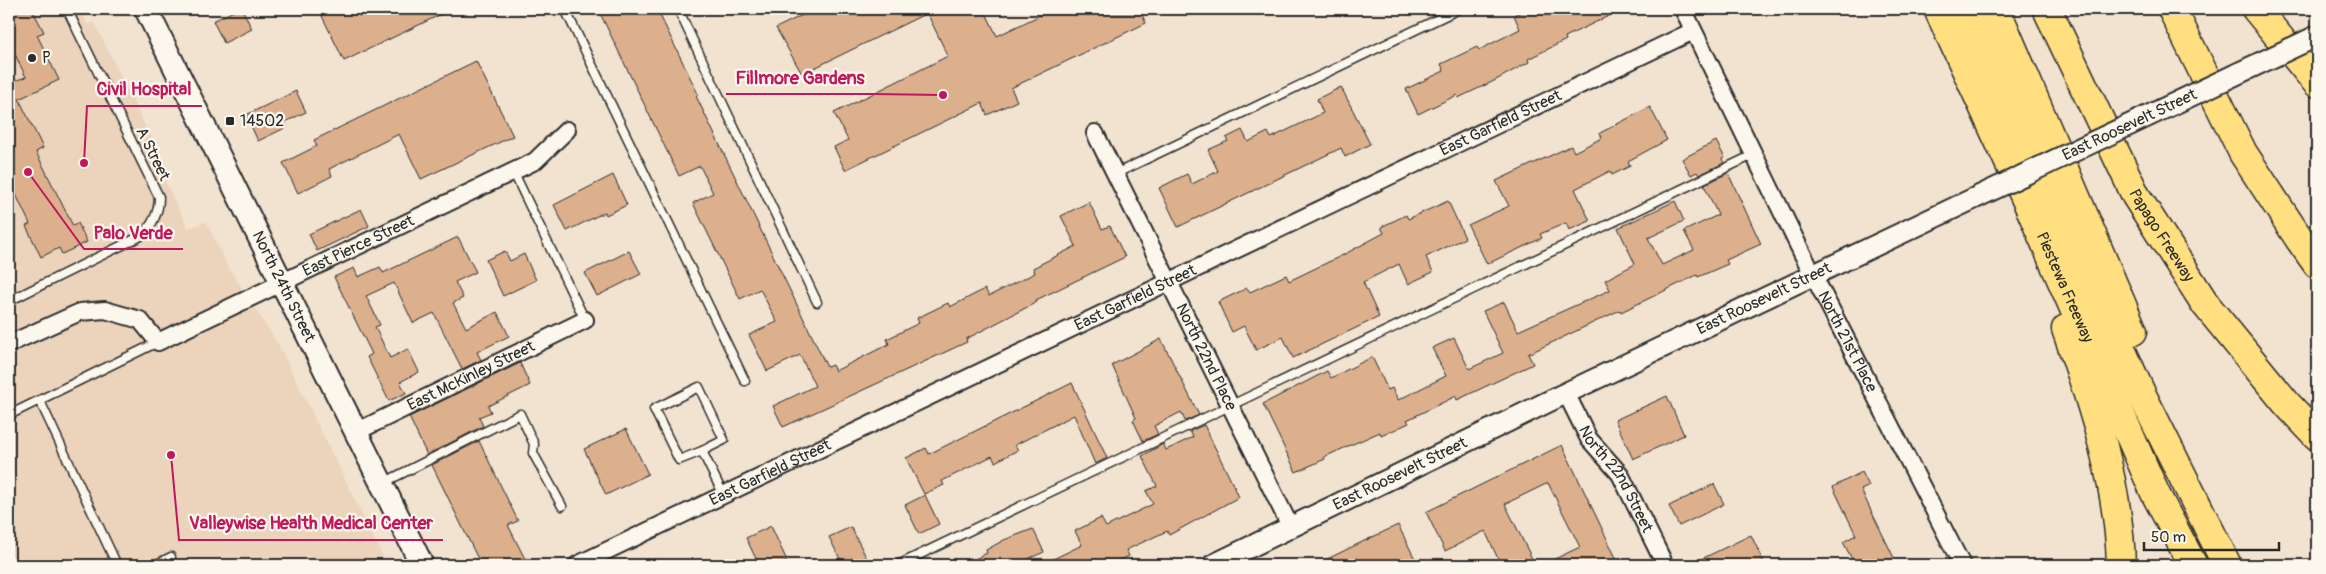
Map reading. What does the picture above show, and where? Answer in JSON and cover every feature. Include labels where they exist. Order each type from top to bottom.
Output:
[{"type":"highway","name":"Piestewa Freeway","points":[[1938,9],[2029,206],[2155,493],[2193,565]]},
{"type":"highway","points":[[1967,9],[2141,393],[2227,565]]},
{"type":"highway","points":[[1996,9],[2181,443],[2223,526],[2248,565]]},
{"type":"highway","name":"Papago Freeway","points":[[2047,9],[2136,196],[2206,305],[2287,404],[2317,436]]},
{"type":"highway","points":[[2172,9],[2243,153],[2317,264]]},
{"type":"highway","points":[[2256,9],[2317,83]]},
{"type":"highway","points":[[2029,206],[2055,300],[2096,421],[2116,512],[2121,565]]},
{"type":"main road","name":"North 24th Street","points":[[146,9],[422,565]]},
{"type":"street","name":"North 21st Place","points":[[1683,9],[1962,565]]},
{"type":"street","name":"East Garfield Street","points":[[577,565],[597,561],[723,494],[1693,31]]},
{"type":"street","name":"East Roosevelt Street","points":[[1214,565],[1566,393],[2317,36]]},
{"type":"street","name":"East Pierce Street","points":[[158,342],[535,161],[567,130]]},
{"type":"street","name":"North 22nd Place","points":[[1095,133],[1291,528]]},
{"type":"street","points":[[9,344],[80,312],[104,310],[140,320],[158,342]]},
{"type":"street","name":"East McKinley Street","points":[[356,432],[585,320]]},
{"type":"street","name":"North 22nd Street","points":[[1566,393],[1589,438],[1620,474],[1665,565]]},
{"type":"lane","name":"A Street","points":[[9,301],[118,248],[146,231],[155,218],[158,197],[67,9]]},
{"type":"lane","points":[[565,9],[745,381]]},
{"type":"lane","points":[[678,9],[817,302]]},
{"type":"lane","points":[[1115,174],[1459,9]]},
{"type":"lane","points":[[898,565],[1755,154]]},
{"type":"lane","points":[[513,171],[585,320]]},
{"type":"lane","points":[[9,415],[158,342]]},
{"type":"lane","points":[[699,387],[724,440],[702,451],[679,460],[654,409],[699,387]]},
{"type":"lane","points":[[40,401],[117,565]]},
{"type":"lane","points":[[381,484],[520,414],[534,444],[533,453],[562,506]]},
{"type":"lane","points":[[702,451],[723,494]]},
{"type":"lane","points":[[155,565],[171,557]]},
{"type":"shaded area","points":[[9,9],[80,9],[88,25],[94,22],[163,162],[157,165],[188,228],[206,222],[227,265],[278,344],[387,565],[9,565]]},
{"type":"building","points":[[9,9],[32,9],[44,32],[37,35],[59,80],[19,99],[43,148],[36,152],[73,226],[78,223],[87,242],[62,254],[59,248],[41,257],[26,226],[30,224],[9,180],[9,79],[11,82],[26,77],[9,42]]},
{"type":"building","points":[[238,9],[242,9],[252,29],[224,43],[213,21]]},
{"type":"building","points":[[333,9],[452,9],[344,61],[321,14]]},
{"type":"building","points":[[598,9],[657,9],[698,94],[696,96],[827,367],[832,365],[835,371],[889,344],[887,339],[919,323],[917,318],[948,303],[950,307],[985,289],[989,296],[1035,273],[1033,268],[1076,246],[1061,216],[1089,202],[1102,229],[1110,226],[1125,257],[1036,300],[1037,302],[966,339],[967,342],[783,427],[773,406],[815,386],[800,355],[767,371],[749,335],[777,322],[760,289],[740,299],[693,203],[713,193],[700,166],[679,176]]},
{"type":"building","points":[[815,9],[984,9],[997,36],[1053,9],[1139,9],[1146,23],[1011,88],[1017,101],[987,115],[982,103],[845,170],[834,147],[848,140],[834,113],[948,56],[927,13],[802,74],[776,28]]},
{"type":"building","points":[[1527,9],[1623,9],[1565,37],[1566,40],[1528,59],[1529,62],[1494,81],[1458,98],[1457,95],[1418,114],[1406,89],[1444,71],[1441,64],[1477,47],[1479,50],[1520,29],[1514,15]]},
{"type":"building","points":[[476,61],[513,136],[421,179],[399,134],[329,169],[332,176],[298,193],[283,163],[317,146],[314,140]]},
{"type":"building","points":[[1341,87],[1370,144],[1345,157],[1341,148],[1178,227],[1159,188],[1187,174],[1192,184],[1218,171],[1208,150],[1228,141],[1226,138],[1242,130],[1248,142],[1268,132],[1271,138],[1323,113],[1317,99]]},
{"type":"building","points":[[296,91],[306,112],[285,122],[287,127],[258,141],[246,115]]},
{"type":"building","points":[[1650,107],[1667,140],[1628,161],[1630,166],[1612,175],[1610,171],[1575,189],[1590,221],[1569,230],[1566,223],[1540,234],[1542,238],[1487,264],[1468,225],[1509,206],[1496,181],[1571,146],[1574,152],[1602,138],[1600,133]]},
{"type":"building","points":[[1716,141],[1725,158],[1722,159],[1724,163],[1699,175],[1697,172],[1691,175],[1682,159]]},
{"type":"building","points":[[1728,173],[1761,244],[1726,260],[1728,264],[1698,277],[1697,275],[1528,354],[1533,364],[1457,400],[1456,396],[1407,420],[1409,423],[1381,436],[1380,432],[1324,457],[1325,459],[1296,472],[1263,404],[1327,371],[1331,378],[1372,357],[1388,390],[1392,388],[1398,400],[1446,376],[1432,348],[1454,338],[1469,369],[1503,353],[1483,311],[1504,302],[1518,331],[1610,290],[1605,280],[1635,264],[1618,228],[1675,201],[1684,221],[1648,238],[1662,265],[1694,250],[1684,231],[1718,215],[1704,185]]},
{"type":"building","points":[[613,175],[627,205],[606,215],[605,212],[567,231],[554,205]]},
{"type":"building","points":[[1448,201],[1465,238],[1426,257],[1433,272],[1408,284],[1399,264],[1363,282],[1379,317],[1293,358],[1283,337],[1256,350],[1244,326],[1232,332],[1218,302],[1247,288],[1250,292],[1286,275],[1289,281],[1384,233],[1381,227],[1406,215],[1408,219]]},
{"type":"building","points":[[361,209],[369,226],[317,251],[309,234]]},
{"type":"building","points":[[458,237],[476,272],[455,282],[463,298],[453,303],[466,328],[497,312],[509,336],[477,352],[481,360],[462,369],[434,313],[413,323],[394,283],[366,296],[380,325],[375,327],[390,358],[408,349],[419,372],[400,382],[406,393],[389,401],[367,357],[372,354],[334,277],[354,268],[358,277],[380,267],[383,273]]},
{"type":"building","points":[[505,251],[510,261],[524,254],[536,280],[503,296],[486,260]]},
{"type":"building","points":[[629,251],[641,274],[597,296],[585,273]]},
{"type":"building","points":[[1161,339],[1199,415],[1185,421],[1181,412],[1154,426],[1158,434],[1143,441],[1133,420],[1136,418],[1112,365]]},
{"type":"building","points":[[520,363],[530,385],[488,406],[491,412],[479,417],[483,426],[427,455],[409,417]]},
{"type":"building","points":[[1072,383],[1107,458],[1095,464],[1074,415],[1015,445],[1018,450],[995,462],[992,456],[942,481],[944,485],[924,494],[906,458],[926,448],[929,454]]},
{"type":"building","points":[[1667,396],[1684,435],[1633,459],[1615,420]]},
{"type":"building","points":[[1204,425],[1239,497],[1169,535],[1167,531],[1126,550],[1129,556],[1110,565],[1041,565],[1082,545],[1075,531],[1101,518],[1106,527],[1153,504],[1146,491],[1157,486],[1142,456],[1163,444],[1166,450],[1193,437],[1190,431]]},
{"type":"building","points":[[626,429],[648,474],[606,495],[584,449]]},
{"type":"building","points":[[479,441],[518,521],[508,525],[528,565],[481,565],[432,465]]},
{"type":"building","points":[[1562,445],[1617,560],[1606,565],[1542,565],[1580,547],[1548,483],[1505,504],[1535,565],[1501,565],[1485,531],[1445,551],[1426,512]]},
{"type":"building","points":[[1862,472],[1869,486],[1861,490],[1894,558],[1879,565],[1855,565],[1843,542],[1856,535],[1833,487]]},
{"type":"building","points":[[1714,484],[1724,504],[1679,526],[1669,506]]},
{"type":"building","points":[[925,495],[939,524],[919,534],[905,505]]},
{"type":"building","points":[[1398,525],[1418,565],[1315,565],[1358,544]]},
{"type":"building","points":[[771,526],[787,561],[778,565],[759,565],[746,538]]},
{"type":"building","points":[[851,527],[870,565],[843,565],[829,537]]},
{"type":"building","points":[[1033,529],[1044,552],[1014,565],[963,565],[987,553],[986,550],[1004,540]]},
{"type":"building","points":[[1751,535],[1765,565],[1689,565]]},
{"type":"place","name":"P","points":[[32,58]]},
{"type":"place","name":"Fillmore Gardens","points":[[943,95]]},
{"type":"place","name":"14502","points":[[230,121]]},
{"type":"place","name":"Civil Hospital","points":[[84,163]]},
{"type":"place","name":"Palo Verde","points":[[28,172]]},
{"type":"place","name":"Valleywise Health Medical Center","points":[[171,455]]}]
